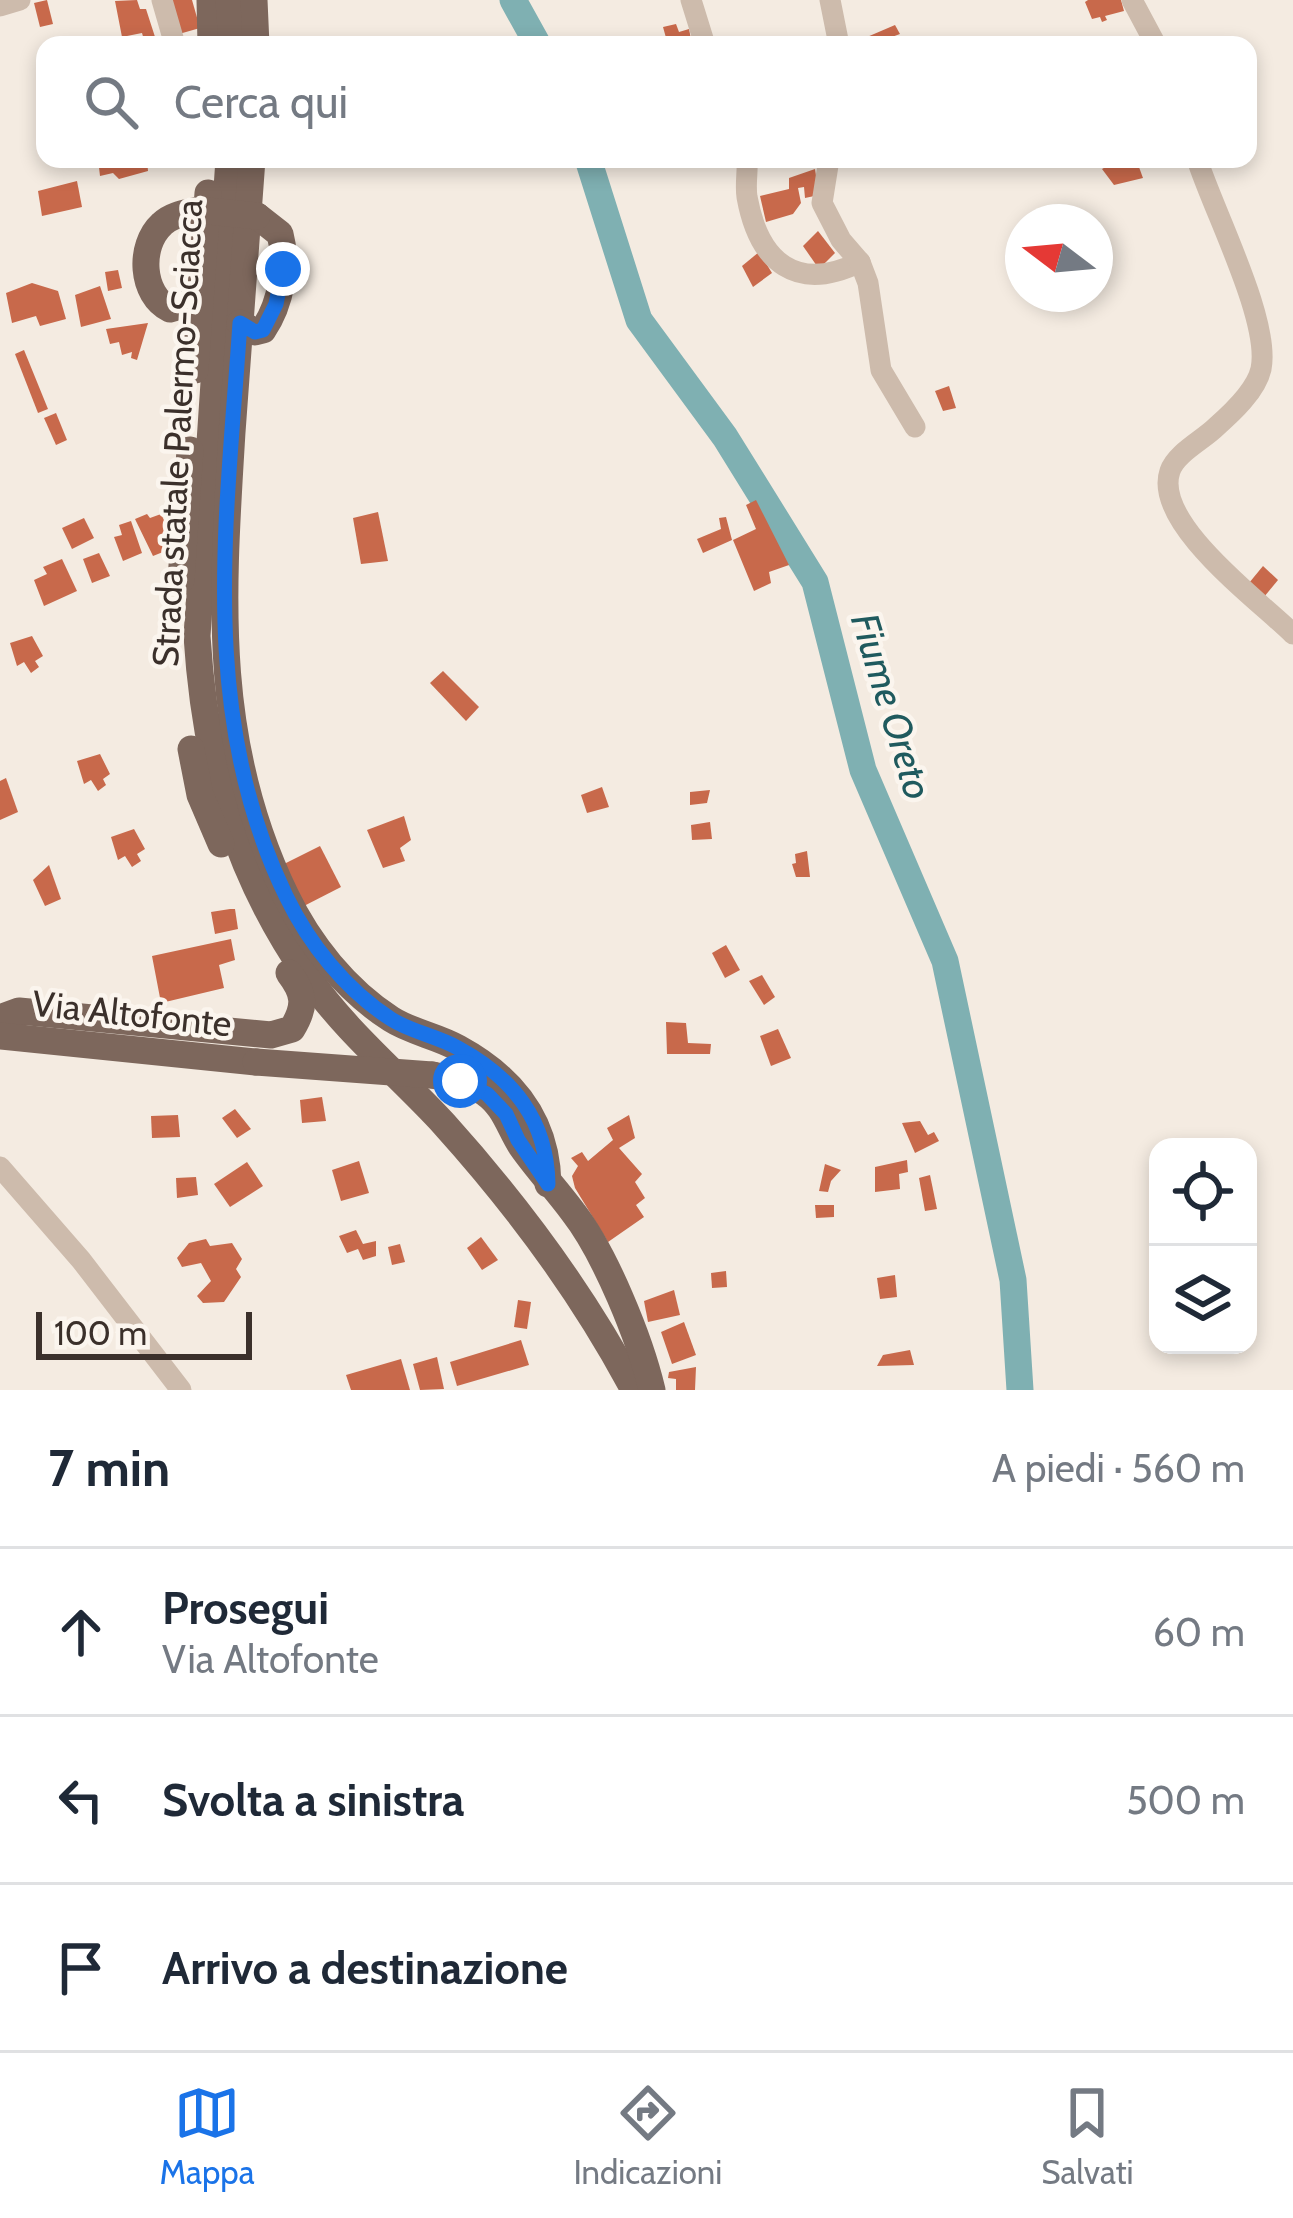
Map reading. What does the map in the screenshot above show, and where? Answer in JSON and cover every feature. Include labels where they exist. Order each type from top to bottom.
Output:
[{"type":"main road","points":[[210,0],[211,36]]},
{"type":"main road","points":[[229,0],[231,36]]},
{"type":"main road","points":[[254,0],[256,36]]},
{"type":"main road","points":[[0,1018],[19,1011],[271,1035],[292,1029],[304,1010],[302,990],[245,900],[200,795],[182,700],[183,528],[209,168]]},
{"type":"main road","name":"Strada statale Palermo-Sciacca","points":[[228,168],[197,636],[202,713],[236,842],[269,912],[309,979],[357,1036],[445,1125],[545,1248],[586,1306],[634,1390]]},
{"type":"main road","points":[[251,168],[223,619],[235,742],[266,850],[313,942],[354,991],[394,1021],[457,1047],[513,1090],[539,1126],[548,1152],[548,1184],[576,1214],[604,1268],[637,1339],[652,1390]]},
{"type":"main road","points":[[200,292],[170,309],[152,293],[147,279],[153,235],[163,223],[198,210],[257,216],[280,234],[283,269],[276,304],[263,330],[255,332],[240,323]]},
{"type":"main road","name":"Via Altofonte","points":[[0,1036],[460,1081],[487,1094],[506,1114],[548,1184]]},
{"type":"street","points":[[0,6],[20,0]]},
{"type":"street","points":[[162,0],[172,36]]},
{"type":"street","points":[[691,0],[702,36]]},
{"type":"street","points":[[830,0],[837,36]]},
{"type":"street","points":[[1132,0],[1151,36]]},
{"type":"street","points":[[747,168],[746,192],[754,221],[776,259],[795,274],[830,277],[860,262]]},
{"type":"street","points":[[828,168],[822,202],[841,240],[860,262],[868,283],[881,370],[915,427]]},
{"type":"street","points":[[1200,168],[1244,280],[1261,369],[1232,413],[1179,458],[1170,470],[1168,487],[1189,534],[1293,634]]},
{"type":"street","points":[[0,1166],[81,1260],[181,1390]]},
{"type":"building","points":[[47,0],[53,24],[40,27],[34,3]]},
{"type":"building","points":[[137,0],[140,9],[146,9],[155,36],[122,36],[115,1]]},
{"type":"building","points":[[169,0],[192,0],[200,28],[179,34]]},
{"type":"building","points":[[1088,0],[1121,0],[1124,11],[1105,16],[1102,22],[1100,17],[1092,19]]},
{"type":"building","points":[[676,24],[679,32],[689,29],[690,36],[666,36],[663,27]]},
{"type":"building","points":[[895,25],[900,34],[895,36],[869,36]]},
{"type":"building","points":[[99,168],[148,168],[119,179],[113,173],[100,176]]},
{"type":"building","points":[[1139,168],[1143,178],[1114,185],[1102,169]]},
{"type":"building","points":[[815,169],[819,195],[805,198],[804,187],[798,188],[801,203],[793,214],[766,222],[760,196],[789,189],[789,178]]},
{"type":"building","points":[[77,181],[82,207],[42,216],[38,191]]},
{"type":"building","points":[[818,231],[835,253],[819,269],[803,246]]},
{"type":"building","points":[[759,252],[772,273],[753,287],[742,266]]},
{"type":"building","points":[[118,270],[122,288],[108,291],[105,272]]},
{"type":"building","points":[[32,283],[58,291],[66,319],[40,326],[36,316],[12,323],[6,293]]},
{"type":"building","points":[[100,286],[111,319],[81,327],[75,295]]},
{"type":"building","points":[[148,323],[137,360],[131,358],[132,352],[122,355],[119,342],[110,344],[106,329]]},
{"type":"building","points":[[24,350],[48,409],[38,413],[15,354]]},
{"type":"building","points":[[949,386],[956,408],[943,411],[935,391]]},
{"type":"building","points":[[56,413],[67,440],[56,445],[44,418]]},
{"type":"building","points":[[756,500],[789,565],[769,572],[771,583],[754,591],[733,540],[756,529],[746,505]]},
{"type":"building","points":[[378,512],[388,561],[361,564],[353,518]]},
{"type":"building","points":[[147,514],[150,518],[161,514],[173,539],[165,543],[168,550],[153,556],[135,519]]},
{"type":"building","points":[[726,517],[732,540],[703,553],[697,539],[721,529],[719,518]]},
{"type":"building","points":[[84,518],[94,538],[72,549],[62,528]]},
{"type":"building","points":[[131,521],[142,553],[123,561],[114,537],[122,535],[119,525]]},
{"type":"building","points":[[99,553],[110,576],[92,583],[83,559]]},
{"type":"building","points":[[62,559],[77,591],[44,606],[34,580],[47,574],[43,567]]},
{"type":"building","points":[[1263,566],[1278,580],[1264,597],[1249,583]]},
{"type":"building","points":[[32,636],[43,656],[35,661],[39,667],[31,673],[24,662],[17,666],[10,643]]},
{"type":"building","points":[[443,671],[479,707],[466,721],[430,683]]},
{"type":"building","points":[[100,754],[110,774],[98,791],[91,780],[84,784],[77,761]]},
{"type":"building","points":[[6,778],[18,812],[0,820],[0,781]]},
{"type":"building","points":[[602,787],[609,807],[587,813],[581,795]]},
{"type":"building","points":[[710,790],[707,803],[690,805],[690,792]]},
{"type":"building","points":[[404,816],[411,840],[400,848],[405,861],[383,868],[367,830]]},
{"type":"building","points":[[710,822],[712,839],[692,840],[691,825]]},
{"type":"building","points":[[134,829],[145,849],[137,854],[141,861],[132,867],[125,856],[118,860],[111,837]]},
{"type":"building","points":[[320,846],[341,887],[300,908],[280,866]]},
{"type":"building","points":[[807,851],[810,877],[796,877],[795,854]]},
{"type":"building","points":[[49,865],[61,899],[45,906],[33,880]]},
{"type":"building","points":[[235,909],[238,929],[215,934],[211,912]]},
{"type":"building","points":[[231,939],[235,960],[219,965],[224,988],[161,1003],[152,956]]},
{"type":"building","points":[[726,945],[740,970],[725,978],[712,953]]},
{"type":"building","points":[[762,975],[775,997],[764,1005],[749,981]]},
{"type":"building","points":[[666,1022],[686,1023],[688,1043],[711,1044],[710,1054],[667,1054]]},
{"type":"building","points":[[778,1029],[791,1058],[771,1066],[760,1036]]},
{"type":"building","points":[[322,1097],[326,1121],[302,1123],[300,1100]]},
{"type":"building","points":[[235,1109],[251,1129],[237,1138],[222,1118]]},
{"type":"building","points":[[178,1115],[180,1137],[152,1138],[151,1116]]},
{"type":"building","points":[[629,1115],[635,1138],[619,1148],[642,1174],[635,1182],[645,1198],[636,1205],[644,1217],[608,1242],[575,1188],[572,1176],[578,1166],[571,1158],[582,1152],[588,1161],[613,1140],[607,1128]]},
{"type":"building","points":[[920,1121],[928,1135],[934,1132],[939,1141],[915,1153],[902,1123]]},
{"type":"building","points":[[907,1160],[908,1172],[899,1174],[900,1189],[875,1192],[875,1167]]},
{"type":"building","points":[[359,1161],[369,1193],[341,1201],[332,1170]]},
{"type":"building","points":[[247,1162],[263,1186],[230,1207],[214,1184]]},
{"type":"building","points":[[825,1164],[841,1170],[828,1192],[819,1191]]},
{"type":"building","points":[[930,1175],[937,1209],[925,1211],[919,1178]]},
{"type":"building","points":[[196,1177],[198,1195],[177,1198],[176,1178]]},
{"type":"building","points":[[815,1205],[834,1205],[834,1217],[816,1218]]},
{"type":"building","points":[[356,1230],[363,1244],[376,1241],[376,1256],[363,1260],[358,1249],[347,1253],[339,1236]]},
{"type":"building","points":[[481,1237],[498,1260],[482,1270],[467,1248]]},
{"type":"building","points":[[206,1239],[210,1246],[232,1243],[242,1259],[236,1269],[241,1277],[224,1302],[203,1303],[197,1296],[211,1281],[201,1263],[182,1267],[177,1258],[189,1243]]},
{"type":"building","points":[[400,1244],[405,1262],[392,1265],[388,1247]]},
{"type":"building","points":[[726,1271],[727,1287],[712,1288],[711,1273]]},
{"type":"building","points":[[895,1275],[897,1297],[880,1299],[877,1278]]},
{"type":"building","points":[[674,1290],[680,1315],[648,1322],[644,1301]]},
{"type":"building","points":[[518,1300],[531,1302],[527,1329],[514,1327]]},
{"type":"building","points":[[684,1322],[696,1355],[672,1364],[661,1332]]},
{"type":"building","points":[[521,1340],[529,1365],[457,1386],[450,1362]]},
{"type":"building","points":[[910,1350],[914,1365],[877,1366],[883,1355]]},
{"type":"building","points":[[437,1357],[444,1389],[420,1390],[413,1364]]},
{"type":"building","points":[[401,1359],[410,1390],[351,1390],[346,1375]]},
{"type":"building","points":[[696,1367],[695,1390],[676,1390],[676,1379],[668,1378],[669,1372]]},
{"type":"waterway","name":"Fiume Oreto","points":[[513,0],[533,36]]},
{"type":"waterway","name":"Fiume Oreto","points":[[591,168],[639,320],[725,437],[815,582],[863,770],[945,961],[1013,1280],[1020,1390]]},
{"type":"route","points":[[283,269],[276,304],[263,330],[246,330],[240,323],[222,596],[235,742],[266,850],[313,942],[354,991],[394,1021],[457,1047],[513,1090],[539,1126],[548,1152],[548,1184],[506,1114],[487,1094],[460,1081]]}]
